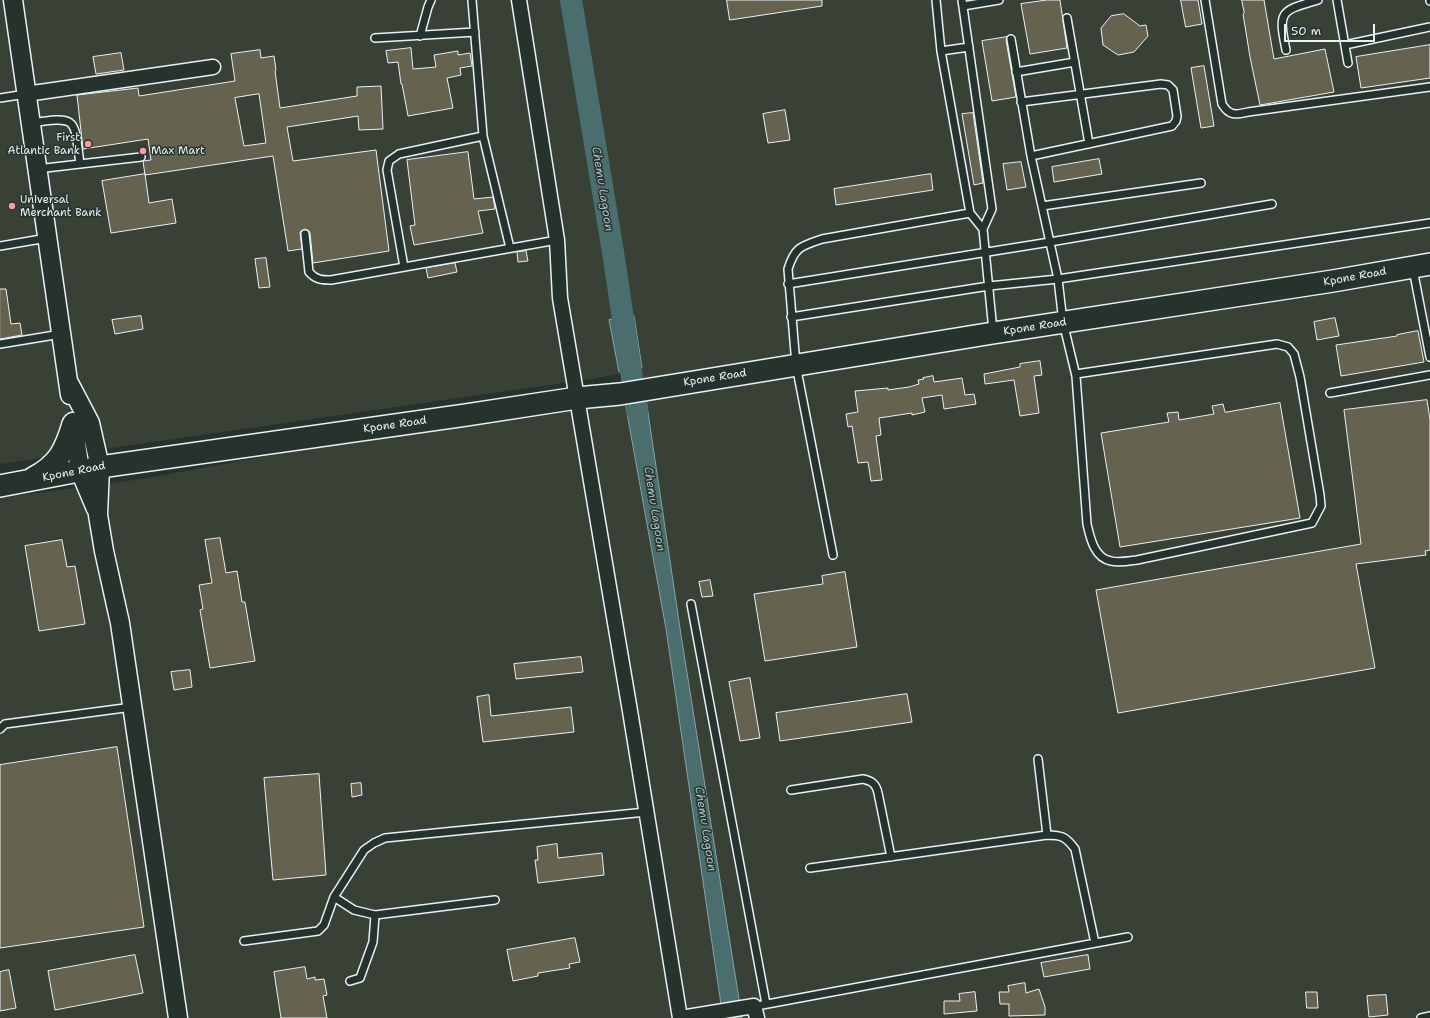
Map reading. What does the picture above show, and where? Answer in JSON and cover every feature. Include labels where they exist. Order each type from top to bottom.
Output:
[{"type":"main road","name":"Kpone Road","points":[[0,486],[100,467],[466,416],[577,398],[620,394],[993,333],[1333,281],[1421,266]]},
{"type":"main road","points":[[26,482],[46,471],[54,463],[68,441],[73,424]]},
{"type":"street","points":[[13,0],[69,384],[80,472],[98,515]]},
{"type":"street","points":[[519,0],[557,240],[560,298],[680,1018],[754,1009]]},
{"type":"street","points":[[26,94],[213,67]]},
{"type":"street","points":[[69,384],[90,423],[100,467],[98,515],[104,551],[120,623],[178,1018]]},
{"type":"lane","points":[[420,36],[431,0]]},
{"type":"lane","points":[[472,0],[483,136],[510,248]]},
{"type":"lane","points":[[936,0],[941,51],[970,214],[983,229]]},
{"type":"lane","points":[[993,333],[983,229],[992,209],[963,3],[999,0]]},
{"type":"lane","points":[[1205,0],[1222,104],[1226,111],[1237,115],[1248,112],[1430,87]]},
{"type":"lane","points":[[1286,50],[1281,27],[1281,20],[1284,14],[1290,9],[1318,0]]},
{"type":"lane","points":[[1337,0],[1348,63]]},
{"type":"lane","points":[[1067,18],[1089,144]]},
{"type":"lane","points":[[1345,44],[1430,27]]},
{"type":"lane","points":[[375,38],[475,32]]},
{"type":"lane","points":[[1010,39],[1030,156],[1058,279],[1063,322],[1076,374],[1087,524],[1091,543],[1102,557],[1111,561],[1137,560],[1312,523],[1321,506],[1320,495],[1300,377],[1294,354],[1288,347],[1277,344],[1076,374]]},
{"type":"lane","points":[[941,51],[969,47]]},
{"type":"lane","points":[[1016,72],[1074,62]]},
{"type":"lane","points":[[1021,102],[1161,84],[1168,85],[1173,90],[1177,116],[1176,122],[1172,126],[1030,156]]},
{"type":"lane","points":[[0,98],[26,94]]},
{"type":"lane","points":[[30,123],[57,119],[66,120],[72,123],[76,131],[80,164]]},
{"type":"lane","points":[[404,267],[387,170],[389,161],[399,154],[483,136]]},
{"type":"lane","points":[[37,169],[141,157]]},
{"type":"lane","points":[[1042,206],[1201,183]]},
{"type":"lane","points":[[788,284],[1050,242],[1272,204]]},
{"type":"lane","points":[[833,555],[796,365],[788,284],[788,269],[792,255],[804,245],[822,239],[970,214]]},
{"type":"lane","points":[[791,317],[988,286],[1058,279],[1430,222]]},
{"type":"lane","points":[[305,234],[310,272],[313,277],[320,280],[331,280],[557,240]]},
{"type":"lane","points":[[0,246],[47,238]]},
{"type":"lane","points":[[1421,266],[1430,358]]},
{"type":"lane","points":[[0,344],[61,334]]},
{"type":"lane","points":[[1330,394],[1430,375]]},
{"type":"lane","points":[[691,604],[754,1009],[1128,937]]},
{"type":"lane","points":[[0,729],[5,724],[132,707]]},
{"type":"lane","points":[[1038,759],[1047,835]]},
{"type":"lane","points":[[791,790],[863,779],[871,781],[876,786],[878,793],[891,857]]},
{"type":"lane","points":[[244,941],[318,931],[324,925],[334,897],[364,850],[385,838],[646,812]]},
{"type":"lane","points":[[810,868],[1047,835],[1060,835],[1069,841],[1075,849],[1095,943]]},
{"type":"lane","points":[[334,897],[354,910],[375,915],[495,900]]},
{"type":"lane","points":[[350,981],[360,978],[373,942],[375,915]]},
{"type":"lane","points":[[1421,1018],[1430,1016]]},
{"type":"shaded area","points":[[0,0],[1430,0],[1430,1018],[742,1018],[681,635],[642,370],[597,378],[0,464]]},
{"type":"shaded area","points":[[625,402],[666,629],[723,1018],[0,1018],[0,498],[142,479],[417,429]]},
{"type":"water","points":[[634,316],[642,368],[619,372],[609,320]]},
{"type":"water","points":[[646,399],[681,635],[742,1018],[723,1018],[666,629],[625,402]]},
{"type":"building","points":[[727,0],[822,0],[822,6],[730,20]]},
{"type":"building","points":[[1047,0],[1060,0],[1067,48],[1030,54],[1021,4]]},
{"type":"building","points":[[1181,0],[1198,0],[1202,24],[1186,27]]},
{"type":"building","points":[[1242,0],[1264,0],[1274,59],[1325,49],[1334,92],[1260,105],[1250,57]]},
{"type":"building","points":[[1124,14],[1140,26],[1146,25],[1148,36],[1134,52],[1118,55],[1103,45],[1101,28],[1111,16]]},
{"type":"building","points":[[1007,37],[1006,40],[1016,97],[992,101],[982,41]]},
{"type":"building","points":[[1430,45],[1430,78],[1361,88],[1356,57]]},
{"type":"building","points":[[411,48],[413,69],[436,67],[434,55],[458,51],[458,55],[470,53],[472,66],[460,68],[461,75],[447,78],[453,108],[408,116],[398,62],[388,63],[386,51]]},
{"type":"building","points":[[260,50],[261,58],[274,56],[280,108],[357,96],[357,87],[381,86],[383,129],[359,130],[358,116],[287,127],[293,161],[376,150],[389,251],[313,263],[310,233],[305,229],[300,232],[302,249],[288,251],[273,156],[145,175],[143,161],[151,160],[148,139],[83,149],[77,95],[138,88],[139,96],[235,81],[231,54]],"holes":[[[259,94],[266,143],[244,146],[235,98]]]},
{"type":"building","points":[[121,53],[124,70],[96,74],[93,57]]},
{"type":"building","points":[[1204,66],[1214,126],[1201,128],[1191,68]]},
{"type":"building","points":[[785,110],[790,140],[768,143],[763,114]]},
{"type":"building","points":[[973,113],[983,183],[974,185],[962,114]]},
{"type":"building","points":[[468,152],[474,199],[493,197],[494,202],[495,209],[478,211],[483,233],[414,245],[410,226],[415,225],[407,160]]},
{"type":"building","points":[[1099,159],[1102,174],[1054,182],[1052,167]]},
{"type":"building","points":[[1021,162],[1026,187],[1007,190],[1003,164]]},
{"type":"building","points":[[145,174],[149,203],[172,199],[176,223],[111,233],[102,181]]},
{"type":"building","points":[[931,174],[933,190],[836,205],[834,189]]},
{"type":"building","points":[[526,251],[528,261],[518,262],[517,252]]},
{"type":"building","points":[[266,258],[270,287],[259,288],[255,259]]},
{"type":"building","points":[[455,263],[457,272],[428,278],[426,268]]},
{"type":"building","points":[[0,289],[6,289],[11,324],[20,323],[22,335],[0,339]]},
{"type":"building","points":[[141,316],[143,329],[115,334],[112,320]]},
{"type":"building","points":[[1335,318],[1339,336],[1317,340],[1314,322]]},
{"type":"building","points":[[1418,331],[1424,362],[1341,376],[1336,345],[1397,336]]},
{"type":"building","points":[[1040,361],[1042,375],[1034,376],[1039,413],[1020,416],[1014,380],[985,384],[984,374],[1020,367],[1020,364]]},
{"type":"building","points":[[933,376],[934,382],[962,378],[965,395],[974,394],[976,404],[944,409],[942,395],[922,398],[925,412],[912,415],[912,413],[879,418],[881,435],[876,436],[882,480],[871,481],[868,462],[858,463],[852,426],[848,427],[846,414],[858,412],[855,391],[888,388],[888,390],[909,387],[919,384],[918,380]]},
{"type":"building","points":[[1427,400],[1430,420],[1430,550],[1425,551],[1426,555],[1356,564],[1375,668],[1118,713],[1096,590],[1361,544],[1344,410]]},
{"type":"building","points":[[1280,403],[1300,518],[1120,547],[1101,433],[1169,422],[1167,413],[1178,412],[1179,420],[1214,414],[1212,406],[1223,404],[1225,412]]},
{"type":"building","points":[[220,538],[226,573],[237,571],[242,602],[245,602],[255,661],[210,668],[200,610],[203,609],[199,585],[212,583],[205,540]]},
{"type":"building","points":[[62,540],[67,567],[75,566],[85,624],[39,631],[25,546]]},
{"type":"building","points":[[845,572],[857,647],[765,661],[754,594],[823,584],[822,576]]},
{"type":"building","points":[[710,580],[713,596],[702,597],[699,582]]},
{"type":"building","points":[[581,657],[583,672],[516,679],[514,664]]},
{"type":"building","points":[[190,670],[192,687],[174,690],[171,672]]},
{"type":"building","points":[[750,678],[760,738],[740,741],[729,682]]},
{"type":"building","points":[[907,694],[912,722],[780,741],[776,713]]},
{"type":"building","points":[[489,695],[491,716],[571,707],[574,732],[483,742],[477,697]]},
{"type":"building","points":[[117,747],[144,927],[0,948],[0,765]]},
{"type":"building","points":[[319,774],[326,875],[273,880],[264,778]]},
{"type":"building","points":[[361,783],[362,795],[352,797],[351,784]]},
{"type":"building","points":[[557,844],[558,858],[602,853],[604,875],[538,883],[535,860],[538,860],[537,847]]},
{"type":"building","points":[[575,938],[580,962],[569,964],[570,968],[538,973],[538,976],[513,981],[507,950]]},
{"type":"building","points":[[135,955],[143,993],[55,1010],[48,971]]},
{"type":"building","points":[[1088,955],[1090,969],[1044,977],[1041,963]]},
{"type":"building","points":[[305,967],[307,979],[315,977],[315,980],[324,979],[327,995],[323,996],[327,1018],[281,1018],[274,972]]},
{"type":"building","points":[[9,970],[16,1008],[0,1011],[0,972]]},
{"type":"building","points":[[1025,983],[1026,993],[1039,989],[1045,1007],[1045,1015],[1009,1016],[1009,1004],[1000,1004],[999,992],[1009,992],[1008,986]]},
{"type":"building","points":[[975,992],[977,1011],[944,1014],[944,1001],[960,1001],[959,994]]},
{"type":"building","points":[[1306,992],[1317,992],[1318,1008],[1307,1008]]},
{"type":"building","points":[[1386,995],[1388,1015],[1369,1017],[1367,996]]},
{"type":"waterway","name":"Chemu Lagoon","points":[[571,0],[613,252],[637,411]]},
{"type":"place","name":"First Atlantic Bank","points":[[88,144]]},
{"type":"place","name":"Max Mart","points":[[143,151]]},
{"type":"place","name":"Universal Merchant Bank","points":[[12,206]]}]
